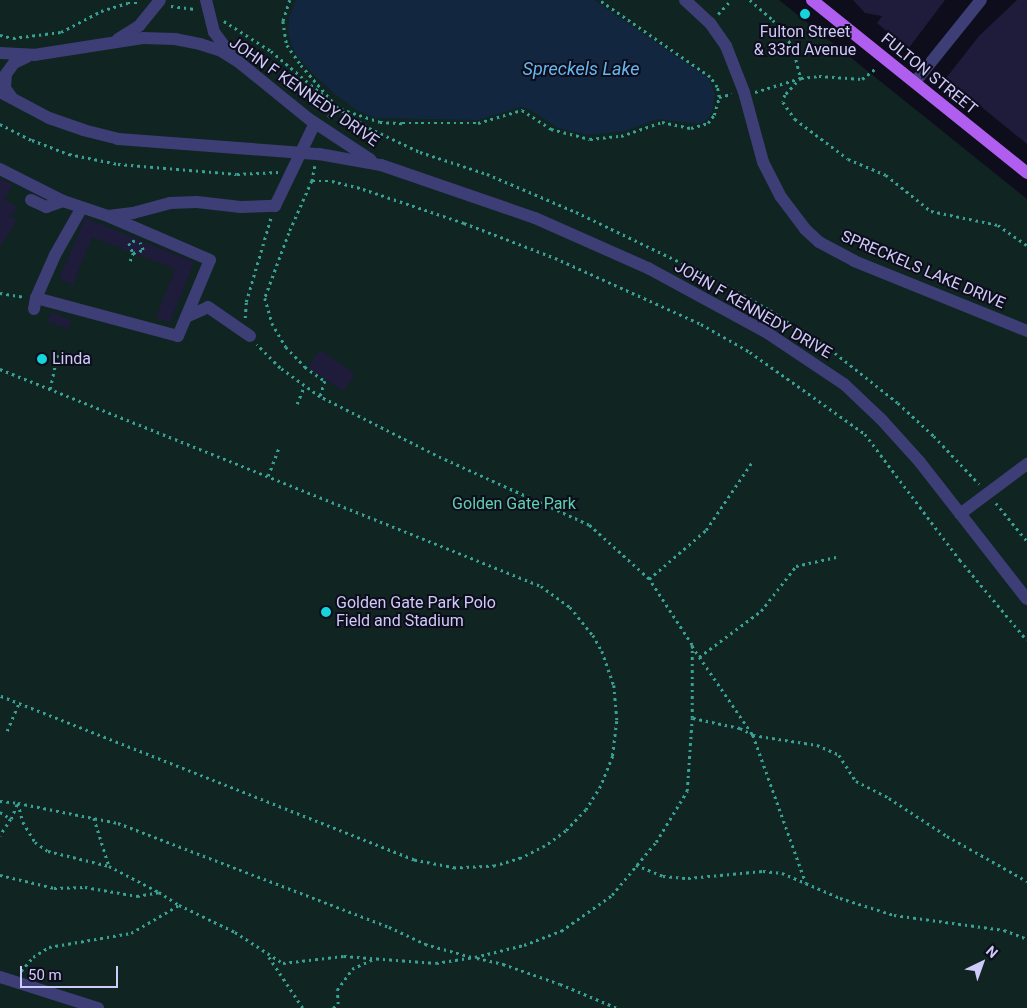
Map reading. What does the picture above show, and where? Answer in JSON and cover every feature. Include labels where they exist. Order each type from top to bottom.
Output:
[{"type":"main road","name":"FULTON STREET","points":[[812,0],[1027,173]]},
{"type":"street","name":"SPRECKELS LAKE DRIVE","points":[[685,0],[710,23],[726,46],[744,92],[757,145],[771,180],[792,213],[819,242],[854,261],[1027,331]]},
{"type":"street","points":[[915,82],[981,0]]},
{"type":"street","points":[[112,41],[139,26],[158,3]]},
{"type":"street","points":[[203,5],[214,32],[233,55],[249,69]]},
{"type":"street","name":"JOHN F KENNEDY DRIVE","points":[[0,54],[34,55],[112,41],[143,38],[189,41],[221,51],[249,69],[314,123],[381,165]]},
{"type":"street","points":[[15,101],[5,88],[6,74],[20,59],[34,55]]},
{"type":"street","name":"JOHN F KENNEDY DRIVE","points":[[0,92],[15,101],[66,124],[118,139],[301,153],[381,165],[506,208],[597,244],[648,268],[766,332],[830,374],[858,397],[902,441],[1027,599]]},
{"type":"street","points":[[108,216],[133,213],[170,203],[196,202],[241,207],[275,206],[314,123]]},
{"type":"street","points":[[0,169],[81,209],[108,216],[210,260],[178,336],[35,304],[55,255],[81,209]]},
{"type":"street","points":[[31,200],[46,207],[63,201]]},
{"type":"street","points":[[186,317],[208,307],[250,336]]},
{"type":"street","points":[[960,514],[1027,464]]},
{"type":"street","points":[[6,979],[98,1008]]},
{"type":"path","points":[[290,0],[283,20],[287,44],[301,65],[337,108],[370,119],[402,123],[478,123],[522,110],[551,129],[590,139],[621,136],[662,122],[691,128],[700,127],[708,123],[714,115],[719,97],[714,82],[705,72],[599,0]]},
{"type":"path","points":[[710,23],[731,0]]},
{"type":"path","points":[[750,0],[774,20],[793,47],[801,78]]},
{"type":"path","points":[[0,35],[14,38],[61,32],[102,11],[129,1],[203,5]]},
{"type":"path","points":[[719,97],[762,91],[801,78],[819,76],[862,79],[886,60]]},
{"type":"path","points":[[801,78],[785,95],[784,106],[795,118],[848,159],[886,175],[931,212],[998,225],[1027,245]]},
{"type":"path","points":[[328,118],[337,108]]},
{"type":"path","points":[[0,124],[32,140],[69,154],[118,164],[237,174],[279,172]]},
{"type":"path","points":[[316,165],[312,181],[288,233],[265,298],[272,323],[286,347],[306,367],[325,381],[320,397]]},
{"type":"path","points":[[312,181],[332,181],[363,189],[538,251],[701,324],[750,352],[865,434],[960,560],[1027,640]]},
{"type":"path","points":[[275,206],[246,302],[245,324],[250,336],[268,358],[320,397],[441,458],[589,525],[649,579],[753,735],[806,883]]},
{"type":"path","points":[[130,261],[133,253],[129,243],[139,239],[143,250],[133,253]]},
{"type":"path","points":[[0,293],[35,304]]},
{"type":"path","points":[[50,389],[57,355]]},
{"type":"path","points":[[0,369],[525,578],[557,596],[582,620],[602,651],[614,685],[618,721],[613,756],[600,786],[586,810],[566,831],[534,852],[508,863],[468,869],[434,865],[409,858],[0,696]]},
{"type":"path","points":[[297,404],[304,386]]},
{"type":"path","points":[[268,476],[279,448]]},
{"type":"path","points":[[649,579],[706,530],[752,462]]},
{"type":"path","points":[[992,498],[1027,541]]},
{"type":"path","points":[[700,657],[761,612],[796,566],[836,558]]},
{"type":"path","points":[[18,803],[23,822],[35,842],[48,851],[109,866],[159,892],[179,905],[235,932],[283,963],[344,956],[436,963],[475,958],[524,946],[561,931],[612,895],[656,842],[688,791],[692,718],[692,645]]},
{"type":"path","points":[[7,731],[19,703]]},
{"type":"path","points":[[692,718],[740,728],[753,735],[817,745],[839,755],[856,781],[889,798],[947,836],[1027,881]]},
{"type":"path","points":[[0,801],[18,803],[127,826],[389,926],[426,944],[503,964],[617,1008]]},
{"type":"path","points":[[0,836],[11,819],[18,803]]},
{"type":"path","points":[[0,812],[11,819]]},
{"type":"path","points":[[94,818],[109,866]]},
{"type":"path","points":[[636,865],[663,876],[688,878],[763,871],[782,873],[840,898],[894,915],[1004,930],[1027,939]]},
{"type":"path","points":[[0,875],[54,888],[85,887],[137,896],[159,892]]},
{"type":"path","points":[[6,979],[33,957],[49,947],[131,933],[179,905]]},
{"type":"path","points":[[268,955],[303,1008]]},
{"type":"path","points":[[333,1008],[338,1004],[337,990],[352,969],[374,958]]},
{"type":"green space","name":"Golden Gate Park","points":[[0,0],[779,0],[1027,199],[1027,1008],[0,1008]]},
{"type":"water","name":"Spreckels Lake","points":[[296,0],[594,0],[708,78],[715,93],[713,109],[708,119],[699,124],[658,119],[625,131],[589,135],[558,128],[531,110],[521,107],[478,120],[375,118],[358,111],[336,95],[297,56],[291,44],[288,30],[289,18]]},
{"type":"building","points":[[853,0],[945,0],[908,49],[877,23],[882,16],[865,13]]},
{"type":"building","points":[[1017,0],[1027,0],[1027,144],[946,78],[979,36]]},
{"type":"building","points":[[0,178],[13,185],[4,199],[17,207],[11,216],[17,220],[0,247]]},
{"type":"building","points":[[85,218],[194,262],[170,323],[156,317],[175,269],[92,237],[73,285],[59,279]]},
{"type":"building","points":[[51,312],[72,320],[68,329],[47,321]]},
{"type":"building","points":[[320,350],[355,373],[343,391],[308,367]]},
{"type":"place","name":"Fulton Street & 33rd Avenue","points":[[805,14]]},
{"type":"place","name":"Linda","points":[[42,359]]},
{"type":"place","name":"Golden Gate Park Polo Field and Stadium","points":[[326,612]]}]
